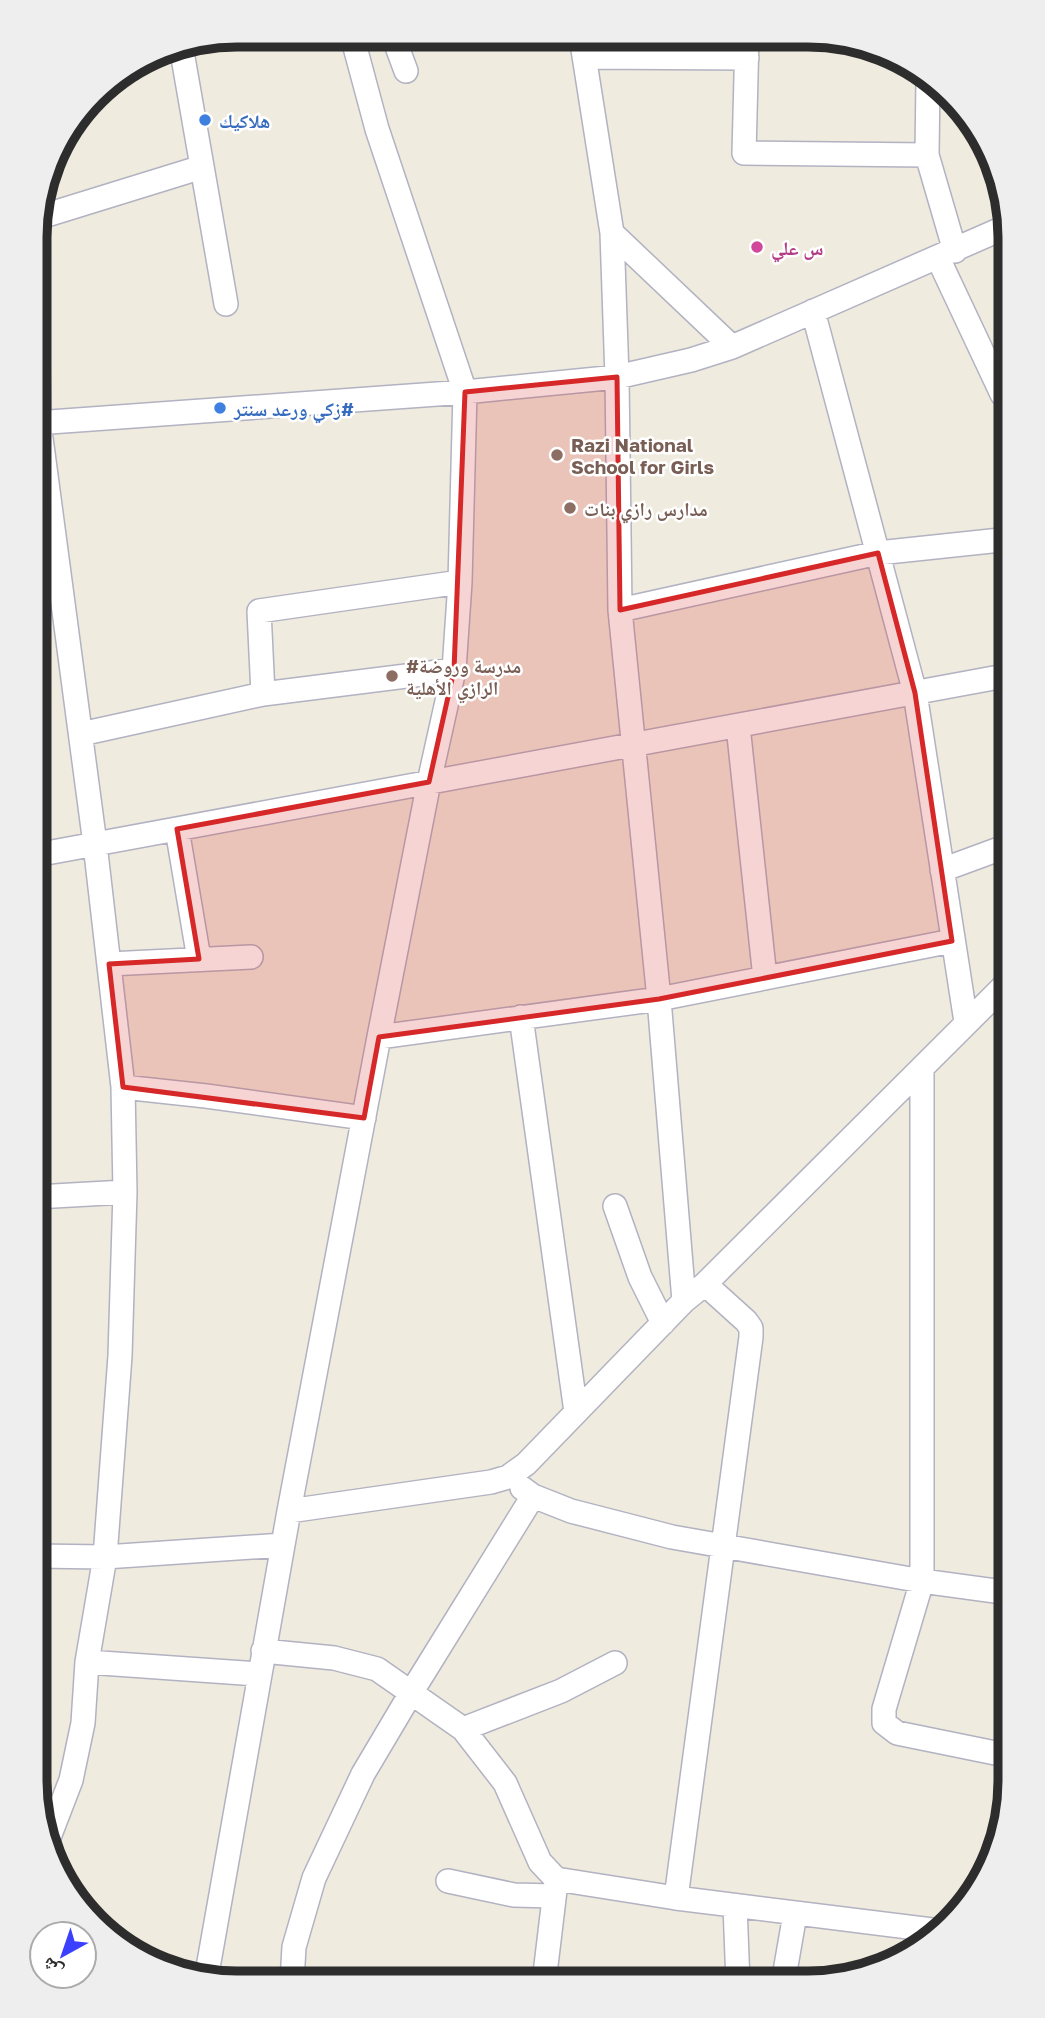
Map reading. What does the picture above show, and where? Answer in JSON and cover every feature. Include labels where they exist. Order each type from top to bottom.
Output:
[{"type":"street","points":[[208,1968],[260,1662],[379,1037],[454,670],[460,582],[466,392],[377,129],[355,47]]},
{"type":"street","points":[[397,47],[406,71]]},
{"type":"street","points":[[684,1301],[659,999],[620,610],[612,233],[583,47],[747,48],[744,153],[927,155]]},
{"type":"street","points":[[183,56],[226,304]]},
{"type":"street","points":[[928,90],[927,155],[947,254],[998,384]]},
{"type":"street","points":[[49,214],[202,167]]},
{"type":"street","points":[[47,422],[466,392],[617,377],[691,360],[732,347],[997,231]]},
{"type":"street","points":[[612,233],[732,347]]},
{"type":"street","points":[[813,311],[915,693],[966,1022]]},
{"type":"street","points":[[47,488],[96,844],[123,1087],[125,1192],[120,1356],[105,1557],[87,1662],[83,1723],[71,1780],[53,1826]]},
{"type":"street","points":[[620,610],[878,553],[998,540]]},
{"type":"street","points":[[263,694],[259,611],[460,582]]},
{"type":"street","points":[[81,734],[263,694],[454,670]]},
{"type":"street","points":[[47,853],[998,678]]},
{"type":"street","points":[[738,726],[765,978]]},
{"type":"street","points":[[177,829],[199,959]]},
{"type":"street","points":[[942,870],[998,850]]},
{"type":"street","points":[[379,1037],[659,999],[952,941]]},
{"type":"street","points":[[109,964],[251,957]]},
{"type":"street","points":[[289,1511],[491,1482],[508,1477],[526,1464],[684,1301],[705,1284],[998,992]]},
{"type":"street","points":[[521,1017],[576,1412]]},
{"type":"street","points":[[922,1070],[922,1581],[884,1709],[884,1723],[897,1733],[997,1753]]},
{"type":"street","points":[[123,1087],[364,1118]]},
{"type":"street","points":[[47,1196],[125,1192]]},
{"type":"street","points":[[615,1206],[640,1277],[663,1323]]},
{"type":"street","points":[[676,1898],[751,1328],[705,1284]]},
{"type":"street","points":[[508,1477],[533,1496],[571,1511],[672,1537],[922,1581],[997,1591]]},
{"type":"street","points":[[293,1971],[294,1947],[314,1878],[363,1774],[533,1496]]},
{"type":"street","points":[[47,1556],[105,1557],[283,1545]]},
{"type":"street","points":[[87,1662],[260,1662],[334,1658],[377,1669],[463,1729],[505,1783],[555,1888],[545,1971]]},
{"type":"street","points":[[463,1729],[562,1690],[615,1663]]},
{"type":"street","points":[[448,1881],[514,1895],[555,1888],[676,1898],[926,1929]]},
{"type":"street","points":[[735,1906],[738,1971]]},
{"type":"street","points":[[785,1971],[795,1913]]},
{"type":"highlighted area","points":[[617,377],[620,610],[878,553],[915,693],[952,941],[659,999],[379,1037],[364,1118],[123,1087],[109,964],[199,959],[177,829],[429,782],[454,670],[465,392]]},
{"type":"place","name":"هلاكيك","points":[[205,120]]},
{"type":"place","name":"س علي","points":[[757,247]]},
{"type":"place","name":"زكي ورعد سنتر#","points":[[220,408]]},
{"type":"place","name":"Razi National School for Girls","points":[[557,455]]},
{"type":"place","name":"مدارس رازي بنات","points":[[570,508]]},
{"type":"place","name":"#مدرسة وروضة الرازي الأهلية","points":[[392,676]]}]
